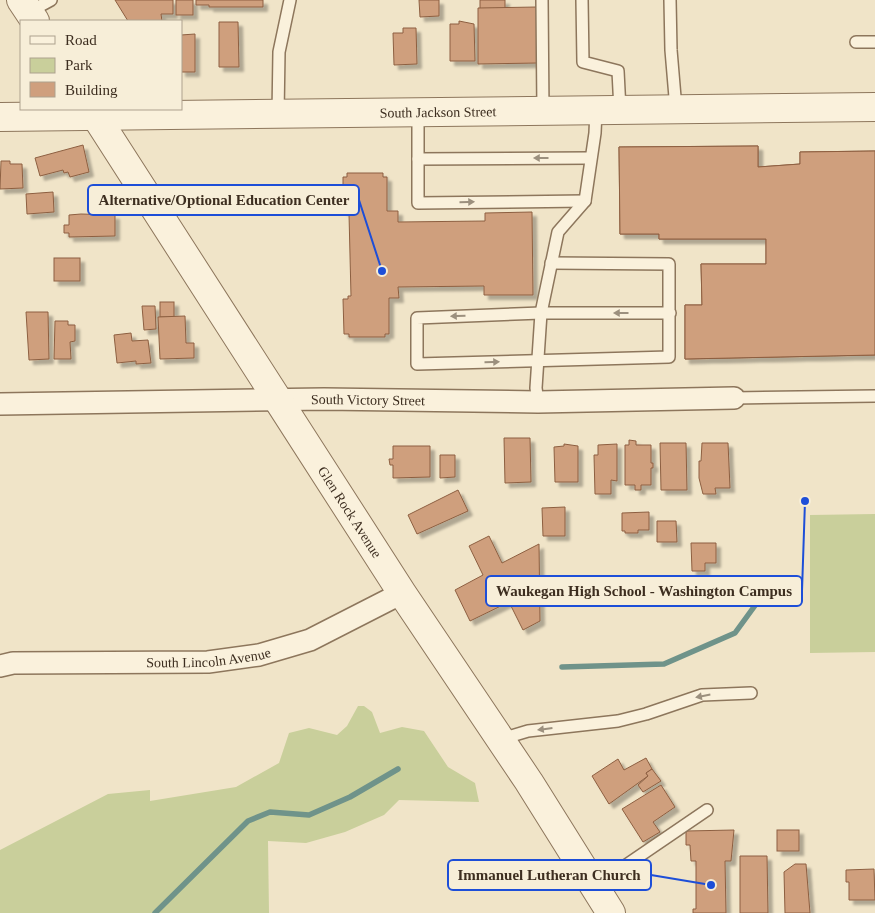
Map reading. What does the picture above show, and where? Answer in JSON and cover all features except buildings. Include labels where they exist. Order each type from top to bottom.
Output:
[{"type":"street","name":"South Jackson Street","points":[[0,117],[93,112],[278,114],[875,107]]},
{"type":"street","name":"Glen Rock Avenue","points":[[93,112],[402,592],[501,739],[611,913]]},
{"type":"street","name":"South Victory Street","points":[[0,404],[324,399],[538,402],[734,398]]},
{"type":"street","name":"South Lincoln Avenue","points":[[0,666],[13,663],[208,662],[259,655],[310,640],[402,592]]},
{"type":"lane","points":[[278,114],[279,52],[290,0]]},
{"type":"lane","points":[[542,0],[543,110]]},
{"type":"lane","points":[[538,402],[536,388],[541,313],[558,232],[585,200],[595,133],[608,110],[618,71],[583,62],[582,0]]},
{"type":"lane","points":[[670,0],[671,50],[676,109]]},
{"type":"lane","points":[[856,42],[875,42]]},
{"type":"lane","points":[[418,112],[418,203],[585,200]]},
{"type":"lane","points":[[418,159],[590,158]]},
{"type":"lane","points":[[552,263],[669,264],[670,313],[670,357],[417,364],[417,318],[541,313],[670,313]]},
{"type":"lane","points":[[734,398],[875,396]]},
{"type":"lane","points":[[501,739],[528,731],[618,721],[646,714],[702,695],[751,693]]},
{"type":"lane","points":[[594,887],[707,810]]},
{"type":"green space","points":[[875,514],[875,652],[810,653],[810,515]]},
{"type":"green space","points":[[358,706],[364,706],[372,712],[380,733],[402,727],[424,731],[448,767],[475,783],[479,802],[399,800],[384,815],[345,832],[306,843],[268,841],[269,913],[0,913],[0,850],[108,794],[150,790],[150,801],[236,787],[279,763],[289,733],[309,728],[337,735],[347,726]]},
{"type":"waterway","points":[[562,667],[664,664],[735,633],[775,578]]},
{"type":"waterway","points":[[155,913],[248,821],[270,812],[309,815],[350,797],[398,769]]},
{"type":"place","name":"Alternative/Optional Education Center","points":[[382,271]]},
{"type":"place","name":"Waukegan High School - Washington Campus","points":[[805,501]]},
{"type":"place","name":"Immanuel Lutheran Church","points":[[711,885]]}]
